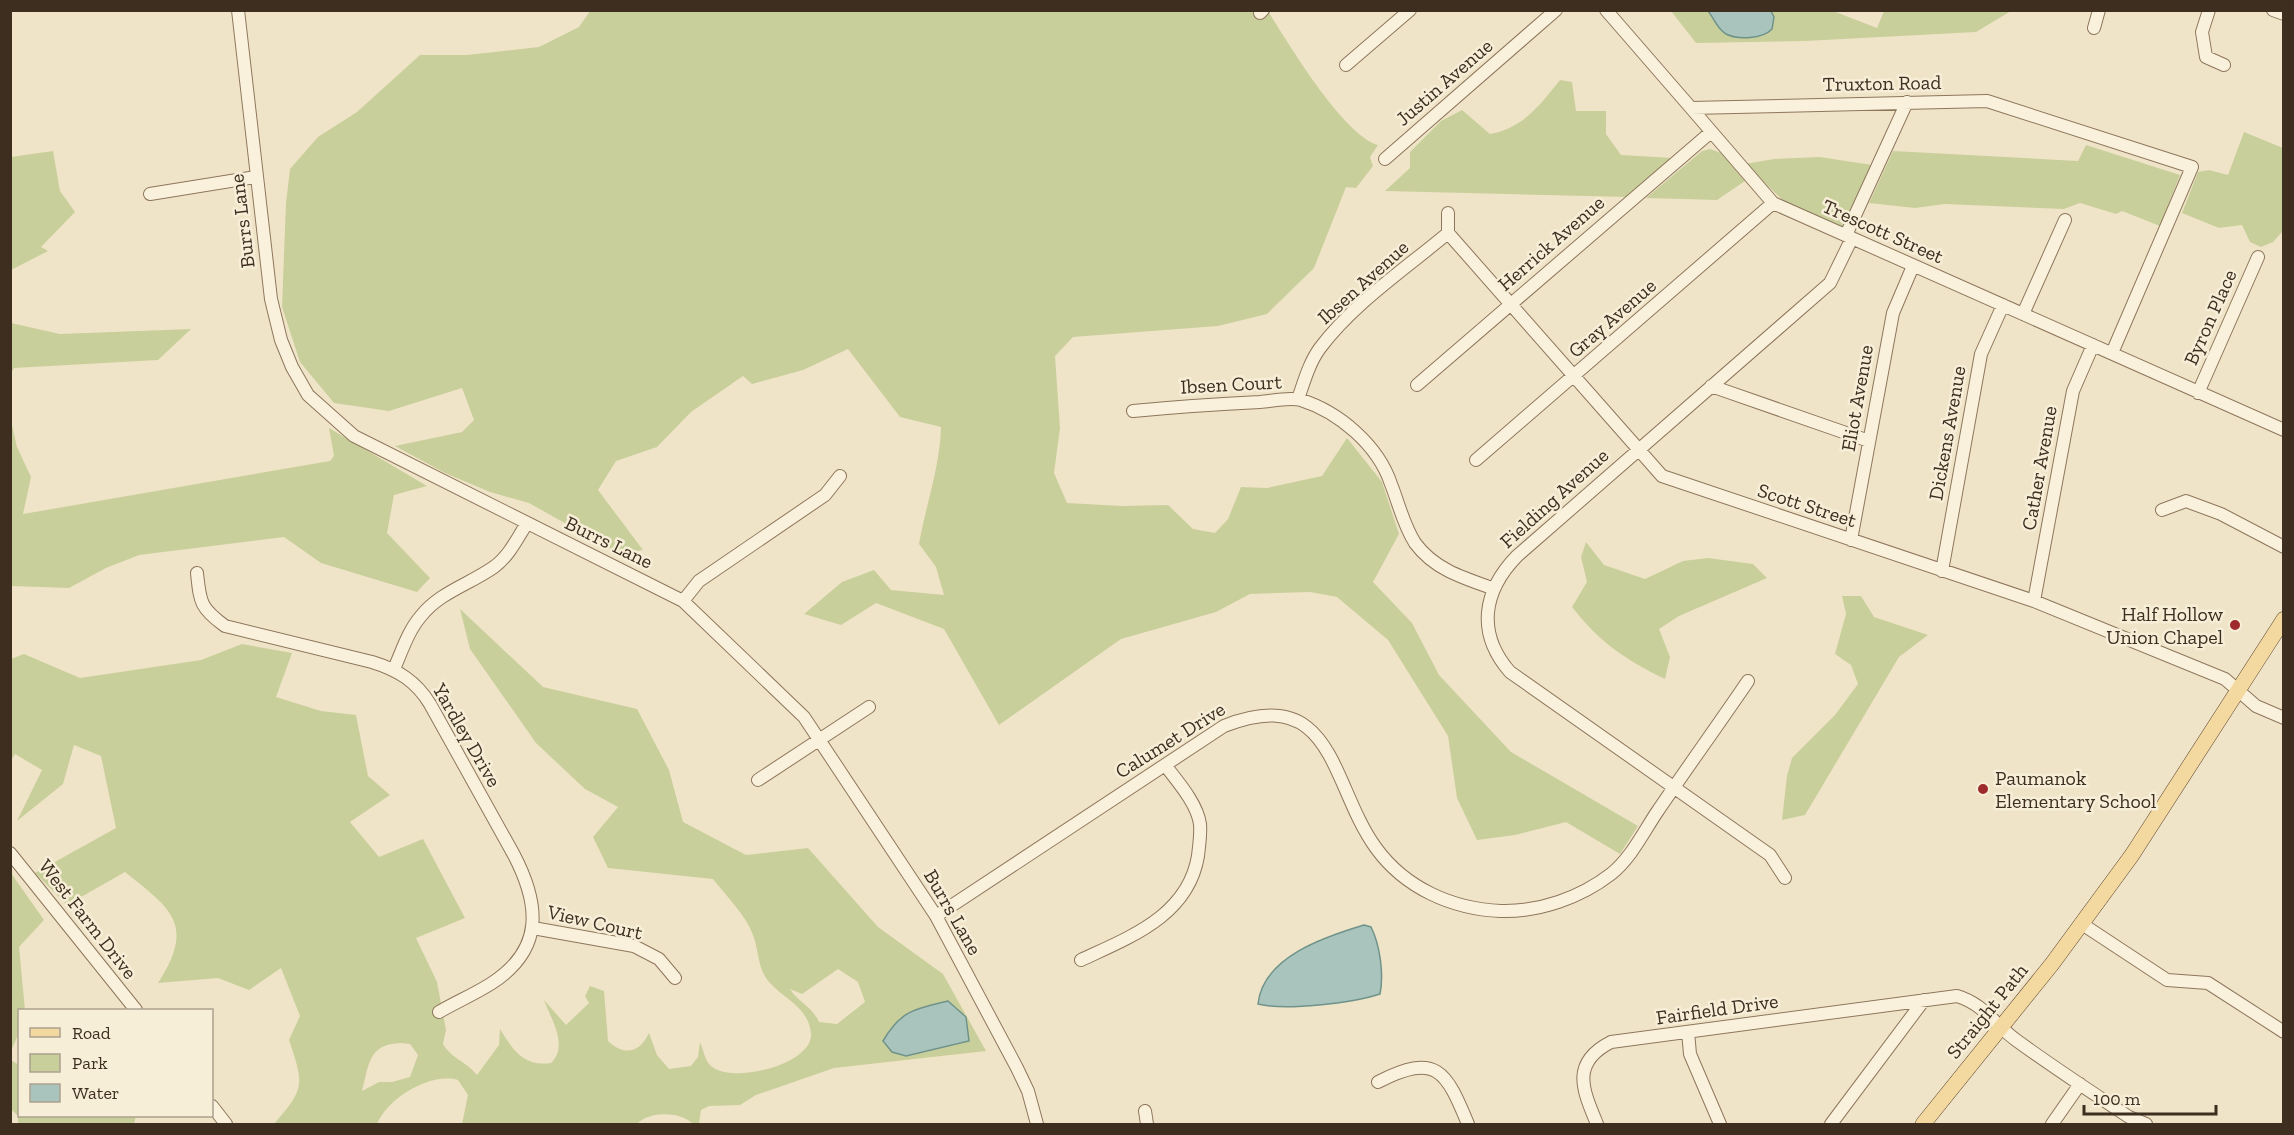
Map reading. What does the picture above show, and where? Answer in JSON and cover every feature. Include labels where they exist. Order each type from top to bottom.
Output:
[{"type":"main road","name":"Straight Path","points":[[1923,1125],[2002,1028],[2137,848],[2240,691],[2283,619]]},
{"type":"street","name":"Burrs Lane","points":[[238,10],[271,299],[277,325],[292,367],[308,395],[354,436],[683,601],[804,717],[821,739],[936,916],[1017,1068],[1028,1091],[1037,1125]]},
{"type":"street","points":[[1346,66],[1410,10]]},
{"type":"street","name":"Justin Avenue","points":[[1385,159],[1556,10]]},
{"type":"street","points":[[1606,10],[1690,108]]},
{"type":"street","points":[[2094,28],[2099,10]]},
{"type":"street","points":[[2209,10],[2202,32],[2206,57],[2224,65]]},
{"type":"street","points":[[2273,10],[2283,14]]},
{"type":"street","name":"Truxton Road","points":[[1690,108],[1987,101],[2192,167],[2112,352]]},
{"type":"street","name":"Fielding Avenue","points":[[1492,588],[1502,571],[1517,556],[1830,283],[1906,102]]},
{"type":"street","name":"Trescott Street","points":[[1690,108],[1773,203],[2112,352]]},
{"type":"street","name":"Herrick Avenue","points":[[1417,385],[1711,132]]},
{"type":"street","points":[[150,194],[256,177]]},
{"type":"street","name":"Gray Avenue","points":[[1476,460],[1773,203]]},
{"type":"street","points":[[1448,213],[1448,233]]},
{"type":"street","points":[[2024,314],[2065,220]]},
{"type":"street","name":"Scott Street","points":[[1448,233],[1662,476],[2034,601],[2225,680],[2256,706],[2283,718]]},
{"type":"street","name":"Ibsen Avenue","points":[[1298,399],[1310,364],[1319,349],[1346,319],[1448,233]]},
{"type":"street","name":"Byron Place","points":[[2199,393],[2258,258]]},
{"type":"street","name":"Eliot Avenue","points":[[1851,540],[1893,313],[1913,266]]},
{"type":"street","name":"Dickens Avenue","points":[[1942,571],[1981,354],[2002,305]]},
{"type":"street","name":"Cather Avenue","points":[[2034,601],[2073,391],[2093,345]]},
{"type":"street","points":[[2112,352],[2283,430]]},
{"type":"street","points":[[1711,386],[1869,441]]},
{"type":"street","name":"Ibsen Court","points":[[1133,411],[1298,399],[1325,410],[1358,434],[1380,462],[1391,482],[1407,529],[1416,544],[1434,562],[1455,575],[1492,588]]},
{"type":"street","points":[[683,601],[699,581],[825,495],[840,476]]},
{"type":"street","points":[[2162,510],[2186,501],[2222,514],[2283,547]]},
{"type":"street","points":[[394,669],[411,629],[422,614],[440,598],[494,567],[509,553],[527,524]]},
{"type":"street","name":"Yardley Drive","points":[[197,573],[200,602],[210,615],[225,626],[394,669],[422,691],[514,855],[526,880],[532,903],[533,928],[522,955],[508,971],[491,984],[439,1012]]},
{"type":"street","points":[[1492,588],[1489,608],[1491,636],[1500,659],[1510,672],[1546,700],[1675,787],[1770,855],[1785,878]]},
{"type":"street","name":"Calumet Drive","points":[[936,916],[1224,726],[1248,716],[1267,714],[1283,717],[1305,726],[1324,743],[1363,827],[1389,863],[1415,886],[1439,899],[1480,910],[1514,911],[1548,906],[1575,896],[1611,874],[1635,847],[1748,681]]},
{"type":"street","points":[[758,780],[869,707]]},
{"type":"street","points":[[1081,960],[1145,929],[1178,903],[1195,873],[1200,823],[1187,795],[1165,765]]},
{"type":"street","name":"West Farm Drive","points":[[10,853],[134,1009]]},
{"type":"street","points":[[2082,924],[2167,980],[2208,983],[2283,1032]]},
{"type":"street","name":"View Court","points":[[533,928],[634,946],[659,959],[675,978]]},
{"type":"street","name":"Fairfield Drive","points":[[1597,1125],[1581,1080],[1587,1064],[1598,1049],[1611,1042],[1957,996],[1971,1000],[2002,1028],[2080,1084],[2129,1117],[2146,1125]]},
{"type":"street","points":[[1831,1125],[1924,1000]]},
{"type":"street","points":[[1688,1032],[1690,1054],[1720,1125]]},
{"type":"street","points":[[1378,1082],[1398,1072],[1416,1067],[1432,1068],[1446,1078],[1454,1089],[1468,1125]]},
{"type":"street","points":[[2052,1125],[2080,1084]]},
{"type":"street","points":[[213,1107],[226,1125]]},
{"type":"street","points":[[1145,1111],[1147,1125]]},
{"type":"green space","points":[[590,11],[1268,11],[1302,65],[1333,107],[1364,138],[1378,145],[1370,157],[1373,166],[1356,188],[1346,187],[1314,268],[1267,314],[1218,326],[1073,337],[1055,356],[1060,428],[1054,473],[1067,503],[1122,506],[1168,505],[1193,529],[1215,533],[1228,519],[1241,487],[1267,488],[1322,476],[1347,438],[1382,482],[1399,534],[1373,582],[1412,623],[1439,675],[1511,752],[1638,826],[1620,854],[1566,822],[1515,835],[1477,840],[1457,798],[1448,736],[1388,640],[1337,597],[1310,592],[1250,594],[1216,612],[1121,639],[999,725],[944,629],[876,603],[841,625],[804,614],[842,582],[874,570],[891,590],[944,595],[936,567],[919,544],[935,471],[941,427],[900,417],[848,349],[803,370],[752,384],[743,376],[691,412],[657,447],[616,461],[598,490],[643,550],[620,554],[529,503],[490,492],[445,473],[395,446],[462,432],[474,420],[462,388],[389,411],[334,403],[300,362],[282,307],[286,203],[290,169],[318,137],[357,112],[420,55],[467,55],[539,47],[579,27]]},
{"type":"green space","points":[[1671,11],[1708,11],[1726,30],[1748,38],[1767,34],[1774,17],[1771,11],[1833,11],[1877,28],[1884,11],[2011,11],[1976,32],[1805,41],[1696,43]]},
{"type":"green space","points":[[1560,80],[1572,82],[1576,111],[1606,111],[1606,134],[1621,155],[1673,158],[1629,197],[1385,191],[1410,168],[1410,152],[1441,121],[1462,110],[1490,134],[1502,131],[1530,114]]},
{"type":"green space","points":[[2244,132],[2283,148],[2283,231],[2273,242],[2261,247],[2250,242],[2242,225],[2219,228],[2182,213],[2198,172],[2209,170],[2228,175]]},
{"type":"green space","points":[[2086,145],[2180,175],[2160,226],[2122,211],[2116,214],[2080,203],[2064,209],[1945,204],[1915,208],[1869,203],[1893,151],[2078,161]]},
{"type":"green space","points":[[1710,149],[1721,153],[1745,181],[1717,200],[1646,198],[1702,151]]},
{"type":"green space","points":[[53,151],[60,191],[75,212],[41,247],[48,251],[11,270],[11,157]]},
{"type":"green space","points":[[1820,157],[1872,165],[1846,231],[1789,206],[1745,164],[1774,159]]},
{"type":"green space","points":[[11,323],[60,334],[191,329],[158,360],[14,368],[11,373]]},
{"type":"green space","points":[[11,421],[17,447],[31,477],[23,514],[330,461],[334,456],[329,428],[427,486],[394,495],[387,533],[430,578],[417,592],[321,563],[284,537],[139,555],[106,568],[69,588],[11,586]]},
{"type":"green space","points":[[1586,542],[1604,565],[1645,579],[1683,561],[1708,558],[1753,564],[1767,578],[1679,616],[1659,629],[1670,657],[1665,679],[1614,649],[1592,630],[1572,607],[1587,582],[1581,557]]},
{"type":"green space","points":[[1842,596],[1861,596],[1874,617],[1928,635],[1899,657],[1805,815],[1782,820],[1787,776],[1792,758],[1835,715],[1858,684],[1851,665],[1835,654],[1846,614]]},
{"type":"green space","points":[[460,609],[543,687],[637,709],[669,770],[683,822],[746,855],[808,848],[878,927],[943,974],[986,1051],[834,1068],[756,1095],[740,1105],[709,1106],[701,1110],[699,1124],[665,1114],[649,1117],[637,1124],[462,1124],[468,1095],[458,1080],[447,1079],[435,1080],[411,1089],[390,1105],[377,1124],[274,1124],[292,1102],[299,1085],[297,1067],[289,1040],[300,1016],[281,968],[249,990],[218,978],[158,983],[175,946],[176,932],[173,919],[155,897],[125,872],[67,905],[35,873],[116,828],[101,756],[74,745],[63,784],[17,821],[42,770],[15,754],[11,760],[11,659],[24,654],[80,678],[201,660],[242,644],[292,653],[276,697],[321,711],[356,715],[368,776],[390,795],[350,822],[379,857],[423,839],[465,918],[416,938],[437,982],[446,1030],[443,1044],[477,1075],[499,1045],[500,1029],[515,1050],[526,1060],[542,1064],[551,1063],[556,1056],[559,1041],[544,1000],[566,1025],[589,1003],[585,996],[590,986],[604,991],[608,1041],[626,1051],[641,1045],[649,1033],[657,1055],[669,1069],[691,1066],[698,1057],[700,1042],[711,1066],[721,1071],[736,1073],[753,1072],[786,1062],[800,1054],[808,1044],[811,1033],[805,1015],[766,978],[750,928],[741,913],[713,879],[608,868],[593,837],[618,807],[585,789],[536,743],[470,649]],"holes":[[[838,969],[858,982],[865,1002],[837,1024],[819,1022],[813,1012],[790,989],[802,994]],[[390,1044],[410,1044],[418,1055],[410,1077],[392,1082],[379,1082],[362,1091],[369,1065],[376,1052]]]},
{"type":"green space","points":[[11,873],[44,920],[19,947],[25,1009],[18,1009],[18,1035],[11,1051]]},
{"type":"green space","points":[[11,1060],[18,1064],[18,1116],[11,1109]]},
{"type":"green space","points":[[18,1117],[136,1117],[134,1124],[18,1124]]},
{"type":"water","points":[[1708,11],[1771,11],[1774,17],[1772,29],[1757,37],[1731,36],[1720,29]]},
{"type":"water","points":[[1364,925],[1371,927],[1379,951],[1382,978],[1380,994],[1319,1005],[1285,1007],[1258,1004],[1262,988],[1283,962],[1314,943]]},
{"type":"water","points":[[948,1001],[966,1017],[969,1041],[906,1056],[892,1052],[883,1041],[896,1023],[910,1012]]},
{"type":"place","name":"Half Hollow Union Chapel","points":[[2235,625]]},
{"type":"place","name":"Paumanok Elementary School","points":[[1983,789]]}]
